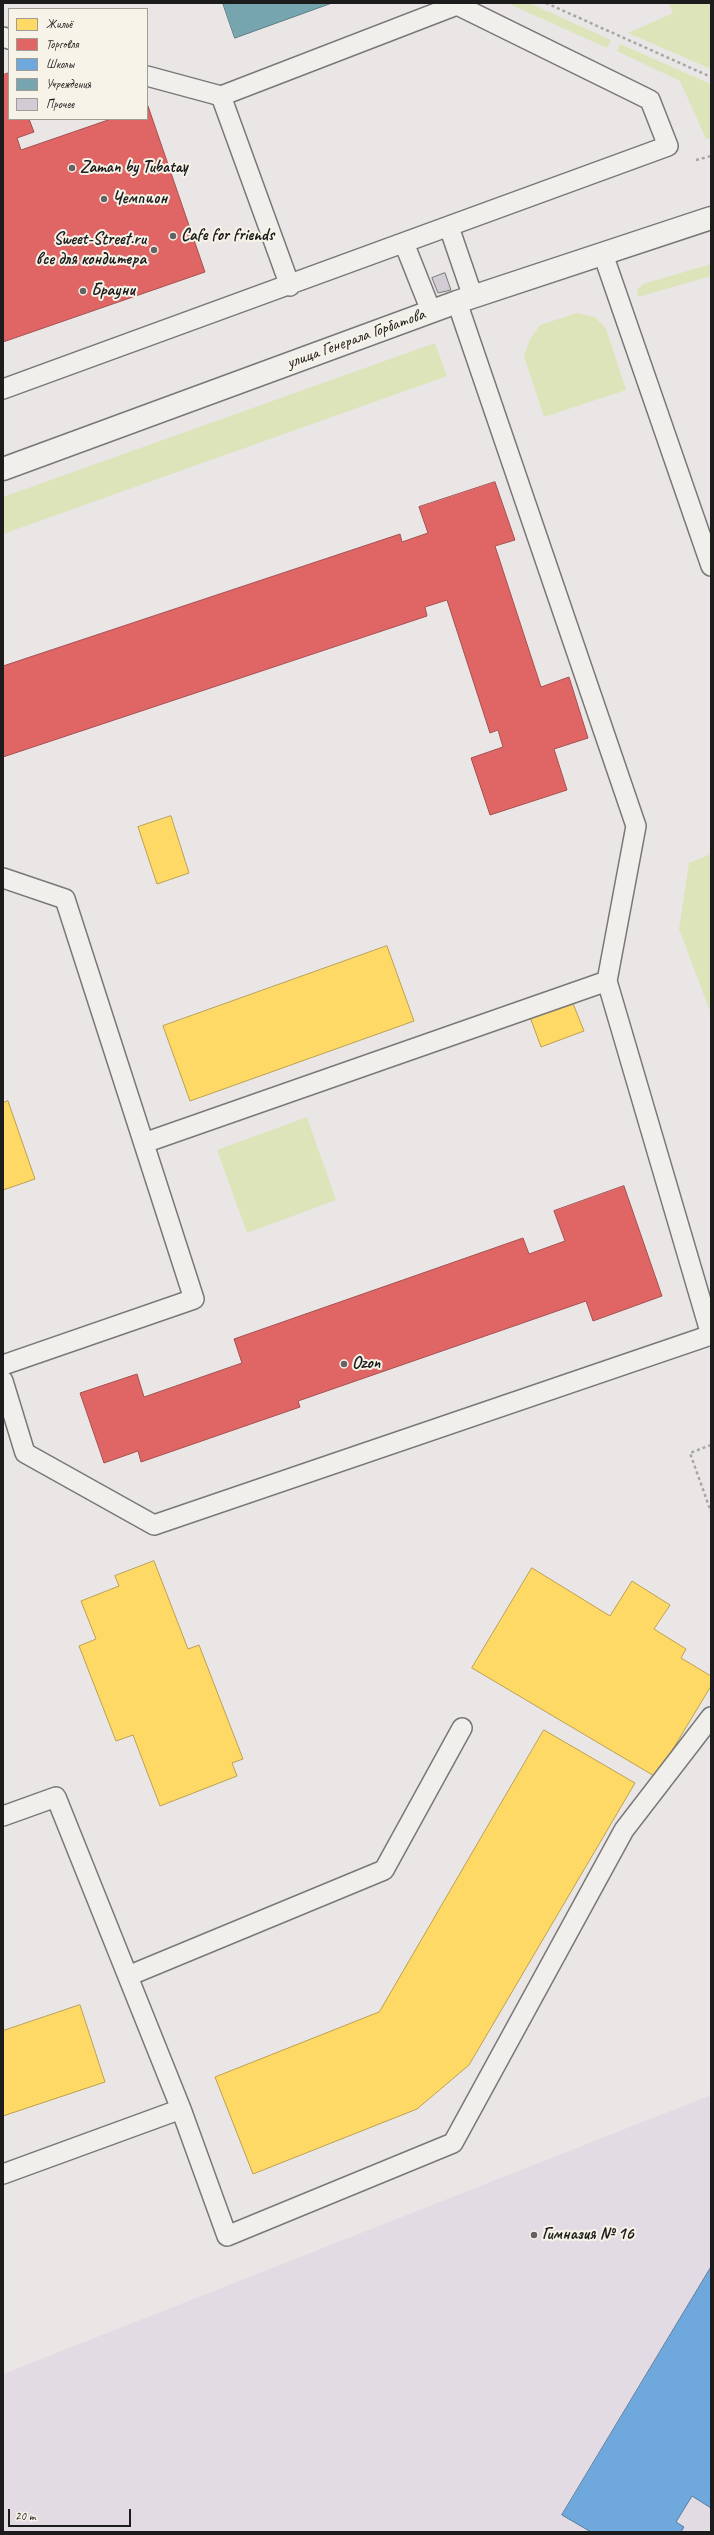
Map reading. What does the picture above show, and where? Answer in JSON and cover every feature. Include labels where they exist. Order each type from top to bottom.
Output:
[{"type":"street","name":"улица Генерала Горбатова","points":[[3,470],[465,299],[711,218]]},
{"type":"lane","points":[[3,389],[290,286],[668,146],[650,100],[457,5],[221,96],[148,76]]},
{"type":"lane","points":[[221,96],[290,286]]},
{"type":"lane","points":[[3,1381],[25,1453],[154,1524],[711,1335],[607,982],[636,826],[465,299],[449,227]]},
{"type":"lane","points":[[404,243],[431,312]]},
{"type":"lane","points":[[604,254],[711,566]]},
{"type":"lane","points":[[3,878],[64,899],[194,1299],[3,1365]]},
{"type":"lane","points":[[144,1143],[607,982]]},
{"type":"lane","points":[[3,1816],[56,1797],[180,2109],[227,2236],[453,2143],[624,1830],[711,1717]]},
{"type":"lane","points":[[128,1976],[384,1870],[462,1728]]},
{"type":"lane","points":[[3,2174],[180,2109]]},
{"type":"path","points":[[546,3],[711,77]]},
{"type":"path","points":[[711,1445],[690,1453],[711,1512]]},
{"type":"shaded area","name":"Гимназия № 16","points":[[711,2095],[711,2532],[3,2532],[3,2374]]},
{"type":"green space","points":[[507,3],[529,3],[611,40],[607,48]]},
{"type":"green space","points":[[669,3],[711,3],[711,69],[628,33],[673,13]]},
{"type":"green space","points":[[620,44],[711,84],[711,138],[706,139],[680,81],[617,51]]},
{"type":"green space","points":[[711,264],[711,276],[638,297],[637,290],[643,284]]},
{"type":"green space","points":[[577,313],[595,317],[606,328],[626,390],[544,417],[524,356],[530,339],[540,325]]},
{"type":"green space","points":[[435,343],[447,376],[3,534],[3,497]]},
{"type":"green space","points":[[711,854],[711,1014],[679,929],[689,863]]},
{"type":"green space","points":[[307,1117],[336,1200],[247,1233],[217,1150]]},
{"type":"building: Жильё","points":[[171,816],[189,873],[157,884],[138,827]]},
{"type":"building: Жильё","points":[[387,946],[414,1021],[190,1101],[163,1026]]},
{"type":"building: Жильё","points":[[572,1001],[584,1031],[541,1047],[530,1017]]},
{"type":"building: Жильё","points":[[8,1101],[35,1179],[3,1190],[3,1103]]},
{"type":"building: Жильё","points":[[154,1561],[188,1649],[199,1645],[243,1759],[232,1763],[237,1776],[160,1806],[133,1735],[116,1741],[79,1646],[96,1639],[81,1601],[119,1586],[115,1576]]},
{"type":"building: Жильё","points":[[532,1568],[610,1616],[632,1581],[670,1605],[654,1629],[686,1649],[681,1658],[711,1676],[711,1686],[656,1777],[472,1668]]},
{"type":"building: Жильё","points":[[544,1730],[635,1783],[469,2065],[417,2109],[253,2174],[215,2077],[379,2012]]},
{"type":"building: Жильё","points":[[80,2005],[105,2082],[3,2116],[3,2031]]},
{"type":"building: Торговля","points":[[8,73],[8,120],[29,120],[34,132],[17,138],[21,150],[108,120],[148,120],[148,106],[205,272],[3,342],[3,75]]},
{"type":"building: Торговля","points":[[495,482],[515,540],[495,546],[541,687],[569,677],[588,738],[554,749],[567,790],[490,815],[471,758],[503,747],[498,730],[490,733],[447,600],[425,607],[427,616],[3,757],[3,666],[400,534],[402,542],[428,533],[419,507]]},
{"type":"building: Торговля","points":[[624,1186],[662,1296],[593,1321],[586,1301],[298,1401],[300,1407],[141,1462],[138,1451],[104,1463],[80,1393],[137,1374],[144,1397],[242,1363],[234,1339],[523,1238],[529,1254],[565,1241],[554,1211]]},
{"type":"building: Школы","points":[[711,2267],[711,2508],[692,2496],[676,2522],[684,2527],[681,2532],[591,2532],[562,2515]]},
{"type":"building: Учреждения","points":[[223,3],[332,3],[235,38]]},
{"type":"building: Прочее","points":[[445,273],[451,290],[438,293],[432,278]]},
{"type":"place","name":"Zaman by Tubatay","points":[[72,168]]},
{"type":"place","name":"Чемпион","points":[[104,199]]},
{"type":"place","name":"Cafe for friends","points":[[173,236]]},
{"type":"place","name":"Sweet-Street.ru все для кондитера","points":[[154,250]]},
{"type":"place","name":"Брауни","points":[[83,291]]},
{"type":"place","name":"Ozon","points":[[344,1364]]},
{"type":"place","name":"Гимназия № 16","points":[[534,2235]]}]
